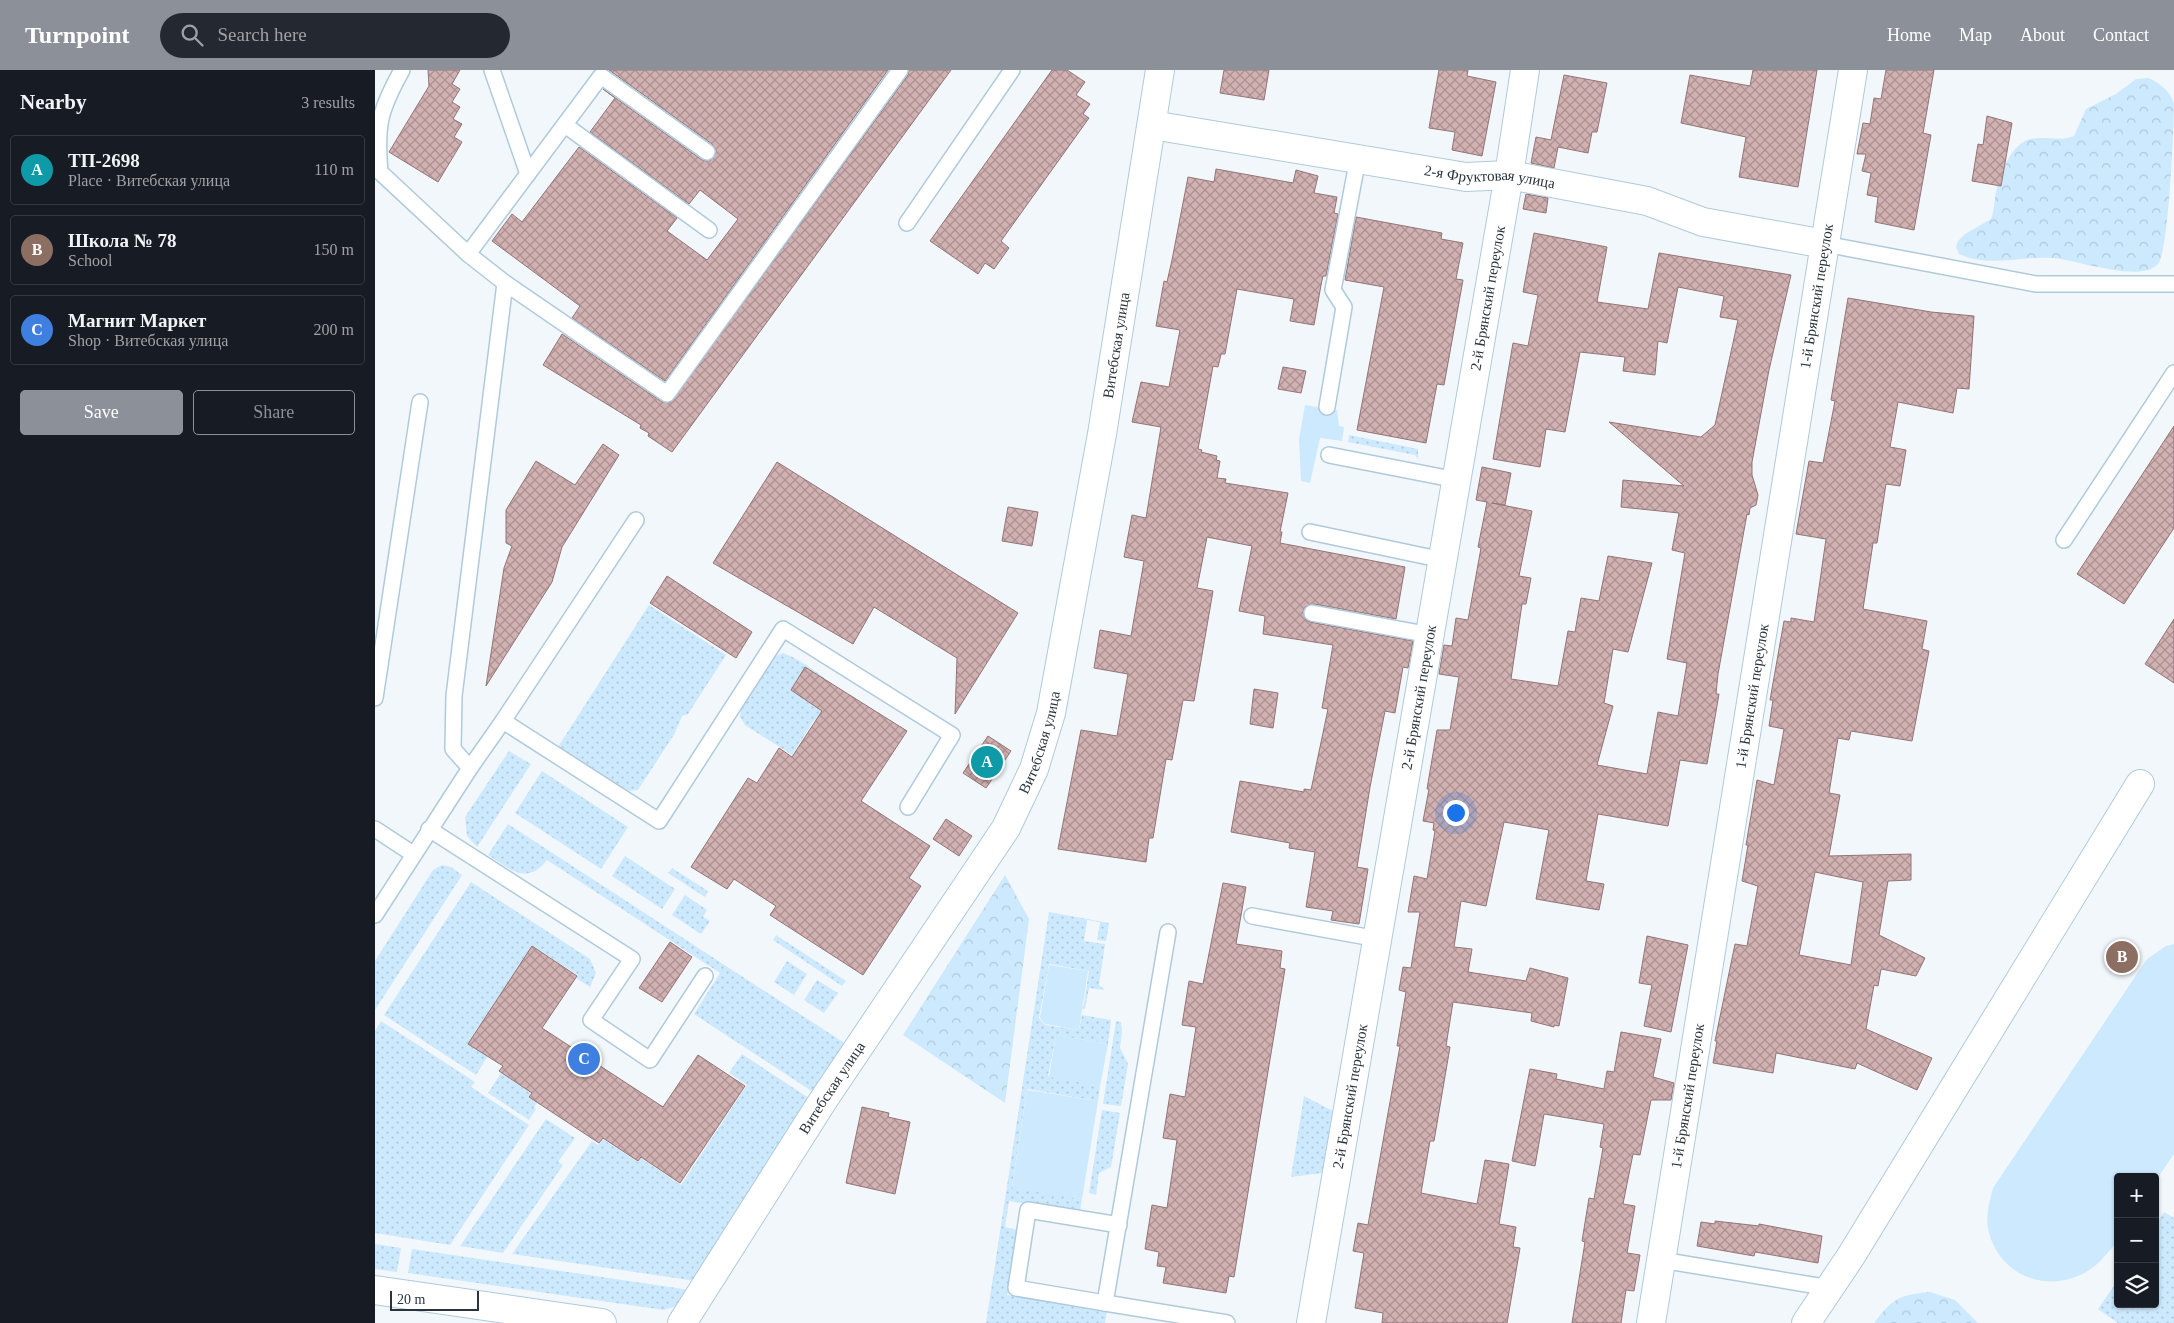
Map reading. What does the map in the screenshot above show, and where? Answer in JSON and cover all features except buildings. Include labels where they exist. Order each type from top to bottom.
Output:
[{"type":"street","name":"Витебская улица","points":[[682,1323],[822,1102],[1006,828],[1034,769],[1051,713],[1104,425],[1160,70]]},
{"type":"street","name":"2-й Брянский переулок","points":[[1311,1323],[1431,635],[1525,70]]},
{"type":"street","name":"1-й Брянский переулок","points":[[1651,1323],[1853,70]]},
{"type":"street","name":"2-я Фруктовая улица","points":[[1152,125],[1466,177],[1509,175],[1647,201],[1703,222],[1825,244]]},
{"type":"street","points":[[1807,1323],[2140,784]]},
{"type":"street","points":[[375,1290],[509,1316],[602,1323]]},
{"type":"lane","points":[[402,70],[385,101],[377,136],[380,172],[468,254],[505,283],[667,394],[901,70]]},
{"type":"lane","points":[[492,70],[528,174]]},
{"type":"lane","points":[[907,223],[1012,70]]},
{"type":"lane","points":[[468,254],[601,76],[707,152]]},
{"type":"lane","points":[[565,125],[709,230]]},
{"type":"lane","points":[[1327,407],[1344,308],[1333,290],[1358,158]]},
{"type":"lane","points":[[1825,244],[2036,284],[2174,284]]},
{"type":"lane","points":[[470,768],[453,749],[454,696],[505,283]]},
{"type":"lane","points":[[2064,540],[2174,373]]},
{"type":"lane","points":[[375,698],[420,402]]},
{"type":"lane","points":[[1329,455],[1457,480]]},
{"type":"lane","points":[[375,915],[429,829],[636,520]]},
{"type":"lane","points":[[1310,532],[1443,560]]},
{"type":"lane","points":[[1312,613],[1431,635]]},
{"type":"lane","points":[[503,721],[659,821],[783,629],[952,735],[908,807]]},
{"type":"lane","points":[[375,829],[413,854]]},
{"type":"lane","points":[[429,829],[632,959],[591,1020],[650,1060],[705,976]]},
{"type":"lane","points":[[1252,916],[1378,939]]},
{"type":"lane","points":[[1105,1303],[1168,932]]},
{"type":"lane","points":[[1119,1225],[1028,1210],[1016,1288],[1227,1323]]},
{"type":"lane","points":[[1661,1260],[1830,1288]]},
{"type":"green space","points":[[2148,78],[2164,88],[2171,96],[2174,104],[2168,213],[2162,254],[2158,264],[2150,270],[2138,272],[2108,269],[2063,259],[2040,258],[1993,261],[1970,258],[1959,254],[1956,247],[1958,241],[1965,234],[1991,219],[2001,174],[2008,159],[2024,141],[2042,138],[2063,139],[2074,136],[2086,109],[2116,94],[2136,79]]},
{"type":"green space","points":[[1305,405],[1337,410],[1339,426],[1344,427],[1342,441],[1320,438],[1310,483],[1301,481],[1299,440]]},
{"type":"green space","points":[[1349,435],[1418,449],[1418,459],[1415,455],[1348,442]]},
{"type":"green space","points":[[649,605],[726,655],[688,714],[682,716],[675,733],[638,790],[629,791],[558,747]]},
{"type":"green space","points":[[782,653],[809,667],[833,687],[819,723],[814,720],[792,755],[745,725],[740,717],[741,708],[773,658]]},
{"type":"green space","points":[[509,751],[531,764],[477,847],[467,836],[465,817]]},
{"type":"green space","points":[[542,771],[628,827],[601,869],[515,813]]},
{"type":"green space","points":[[508,824],[846,1044],[813,1092],[694,1014],[720,973],[547,860],[540,868],[525,874],[511,870],[488,855]]},
{"type":"green space","points":[[625,856],[675,889],[662,909],[612,876]]},
{"type":"green space","points":[[442,865],[451,867],[462,875],[375,1010],[375,961],[433,870]]},
{"type":"green space","points":[[672,868],[708,891],[705,897],[668,873]]},
{"type":"green space","points":[[1005,875],[1029,919],[1005,1103],[903,1035]]},
{"type":"green space","points":[[471,882],[590,959],[596,973],[590,987],[576,978],[578,975],[532,946],[469,1043],[488,1056],[476,1075],[384,1015]]},
{"type":"green space","points":[[685,895],[707,910],[703,917],[710,921],[701,934],[672,915]]},
{"type":"green space","points":[[1049,912],[1109,923],[1106,941],[1097,940],[1100,922],[1087,920],[1084,941],[1105,944],[1099,985],[1105,990],[1089,988],[1085,1009],[1083,1009],[1089,971],[1049,964],[1039,1018],[1045,1025],[1079,1030],[1082,1015],[1111,1020],[1108,1044],[1056,1035],[1048,1076],[1100,1086],[1098,1101],[1027,1089],[1012,1187],[1082,1199],[1079,1216],[1021,1207],[1022,1203],[1009,1201],[1005,1227],[1018,1230],[1007,1295],[1107,1311],[1105,1323],[986,1323]]},
{"type":"green space","points":[[776,935],[846,981],[842,986],[773,940]]},
{"type":"green space","points":[[2174,944],[2174,1154],[2159,1176],[2159,1173],[2114,1173],[2114,1246],[2090,1270],[2073,1278],[2056,1281],[2039,1280],[2023,1275],[2008,1265],[1997,1251],[1989,1233],[1987,1216],[1993,1188],[2147,959],[2166,946]]},
{"type":"green space","points":[[787,961],[807,974],[794,995],[774,982]]},
{"type":"green space","points":[[1049,965],[1088,971],[1079,1030],[1045,1024],[1040,1018]]},
{"type":"green space","points":[[817,980],[838,993],[824,1013],[804,1000]]},
{"type":"green space","points":[[381,1021],[475,1082],[471,1087],[529,1125],[450,1245],[375,1233],[375,1031]]},
{"type":"green space","points":[[1116,1021],[1121,1022],[1120,1048],[1128,1064],[1121,1106],[1103,1104]]},
{"type":"green space","points":[[1056,1035],[1108,1044],[1100,1086],[1049,1077]]},
{"type":"green space","points":[[742,1054],[812,1100],[696,1281],[512,1254],[592,1141],[598,1145],[603,1139],[638,1162],[641,1158],[681,1185],[747,1085],[729,1073]]},
{"type":"green space","points":[[501,1073],[531,1093],[528,1097],[537,1103],[534,1107],[536,1109],[529,1120],[488,1093]]},
{"type":"green space","points":[[1027,1090],[1098,1101],[1082,1199],[1012,1188]]},
{"type":"green space","points":[[1304,1096],[1333,1111],[1322,1173],[1291,1177]]},
{"type":"green space","points":[[1102,1110],[1120,1113],[1111,1167],[1099,1173],[1096,1195],[1089,1193]]},
{"type":"green space","points":[[546,1119],[575,1138],[558,1162],[563,1165],[503,1253],[460,1246]]},
{"type":"green space","points":[[2164,1212],[2174,1218],[2174,1323],[2118,1323],[2098,1309],[2114,1286],[2114,1308],[2159,1308],[2159,1219]]},
{"type":"green space","points":[[375,1244],[401,1248],[397,1272],[375,1269]]},
{"type":"green space","points":[[412,1249],[690,1290],[678,1305],[664,1310],[408,1273]]},
{"type":"green space","points":[[1930,1292],[1955,1300],[1978,1323],[1874,1323],[1886,1308],[1897,1299]]},
{"type":"place","name":"ТП-2698","points":[[987,762]]},
{"type":"place","name":"Школа № 78","points":[[2122,957]]},
{"type":"place","name":"Магнит Маркет","points":[[584,1059]]}]
